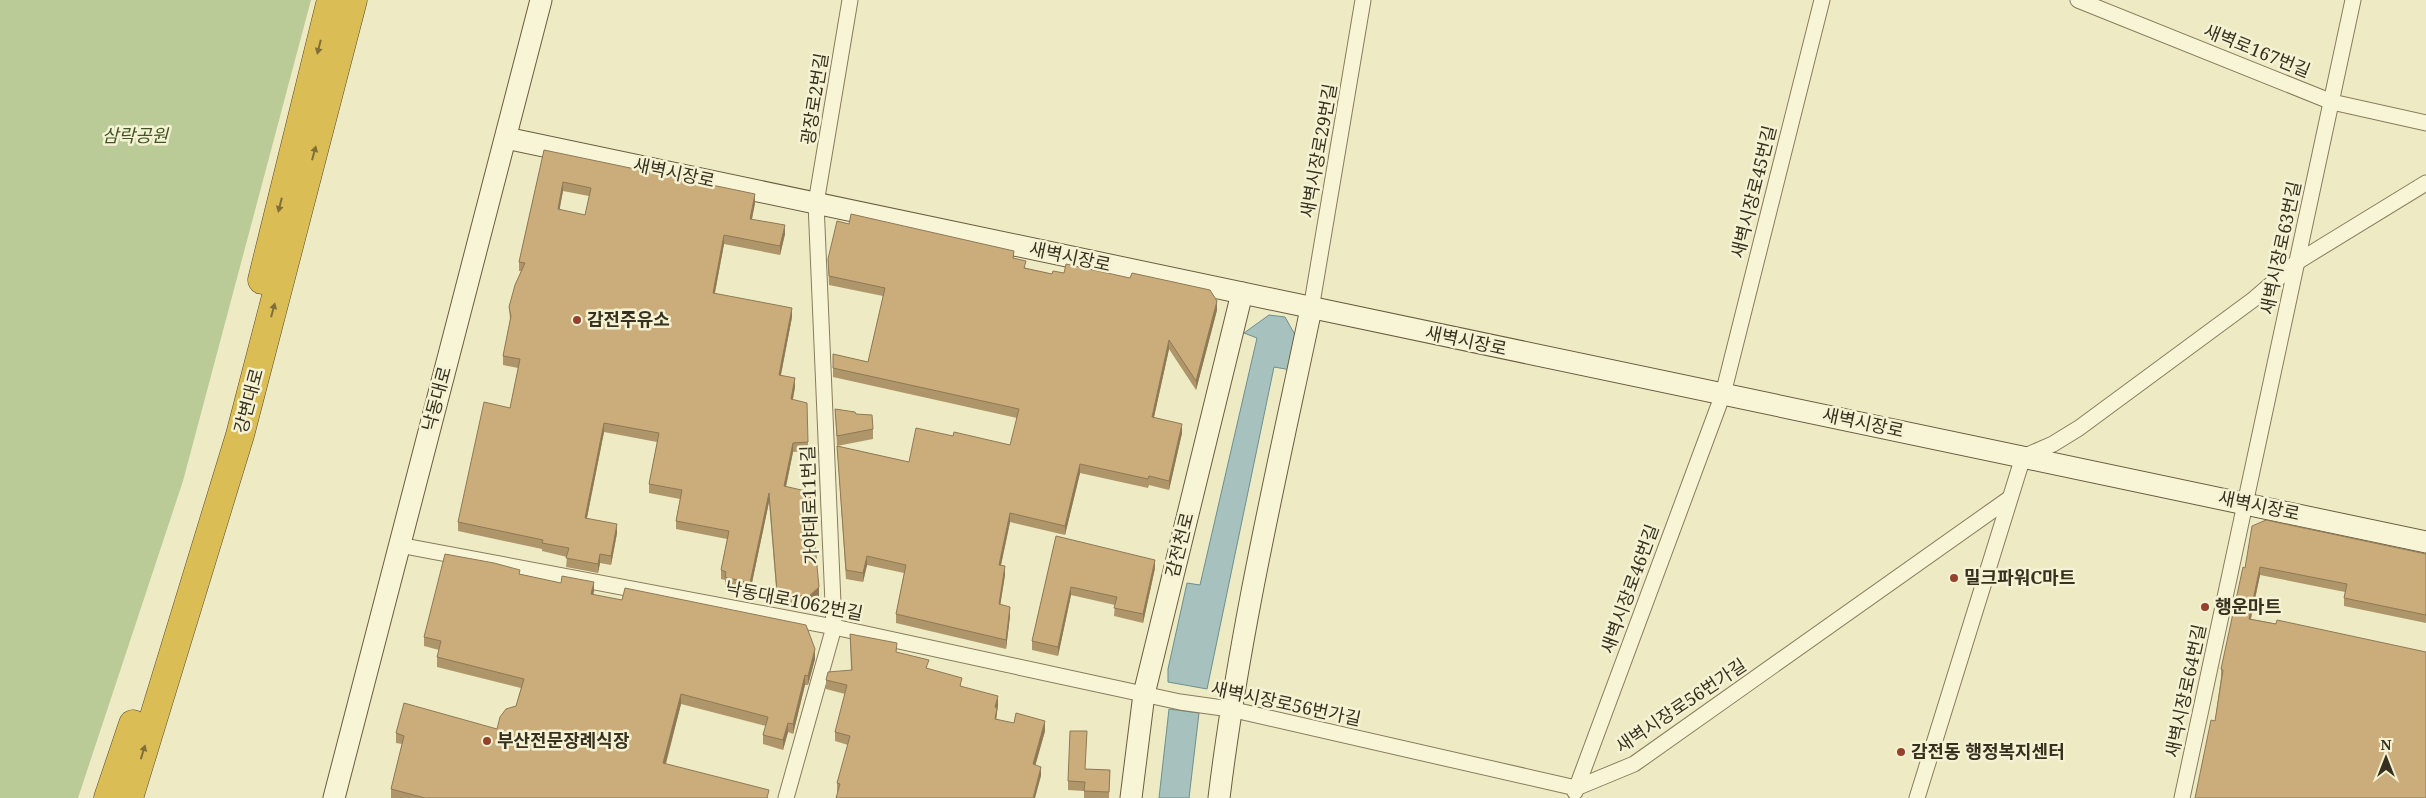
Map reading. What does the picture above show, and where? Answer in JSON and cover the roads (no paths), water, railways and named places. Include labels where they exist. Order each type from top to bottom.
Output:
[{"type":"highway","name":"강변대로","points":[[108,798],[175,600],[235,394],[331,0]]},
{"type":"highway","name":"강변대로","points":[[128,798],[240,435],[353,0]]},
{"type":"street","name":"낙동대로","points":[[335,796],[541,0]]},
{"type":"street","name":"광장로2번길","points":[[816,203],[850,0]]},
{"type":"street","name":"새벽시장로29번길","points":[[1311,309],[1363,0]]},
{"type":"street","name":"새벽시장로45번길","points":[[1723,394],[1822,0]]},
{"type":"street","name":"새벽로167번길","points":[[2078,0],[2332,102],[2426,123]]},
{"type":"street","name":"새벽시장로63번길","points":[[2244,503],[2353,0]]},
{"type":"street","name":"새벽시장로","points":[[506,138],[1311,309],[2426,542]]},
{"type":"street","points":[[1917,798],[2023,457],[2053,444],[2079,428],[2254,299],[2297,262],[2426,183]]},
{"type":"street","name":"가야대로11번길","points":[[786,798],[834,627],[816,203]]},
{"type":"street","name":"감전천로","points":[[1131,798],[1144,694],[1242,293]]},
{"type":"street","points":[[1220,798],[1230,709],[1252,590],[1311,309]]},
{"type":"street","name":"새벽시장로46번길","points":[[1575,793],[1723,394]]},
{"type":"street","name":"새벽시장로56번가길","points":[[1180,702],[1230,709],[1575,793],[1634,764],[2010,498]]},
{"type":"street","name":"새벽시장로64번길","points":[[2182,798],[2244,503]]},
{"type":"street","name":"낙동대로1062번길","points":[[399,544],[834,627],[1180,702]]},
{"type":"water","points":[[1269,315],[1285,317],[1298,340],[1291,370],[1274,367],[1207,689],[1168,682],[1168,669],[1187,583],[1200,585],[1257,338],[1244,333]]},
{"type":"water","points":[[1169,709],[1199,713],[1189,798],[1159,798]]},
{"type":"place","name":"감전주유소","points":[[577,320]]},
{"type":"place","name":"밀크파워C마트","points":[[1954,578]]},
{"type":"place","name":"행운마트","points":[[2205,607]]},
{"type":"place","name":"부산전문장례식장","points":[[487,741]]},
{"type":"place","name":"감전동 행정복지센터","points":[[1901,752]]},
{"type":"park label","name":"삼락공원","points":[[135,136]]}]
